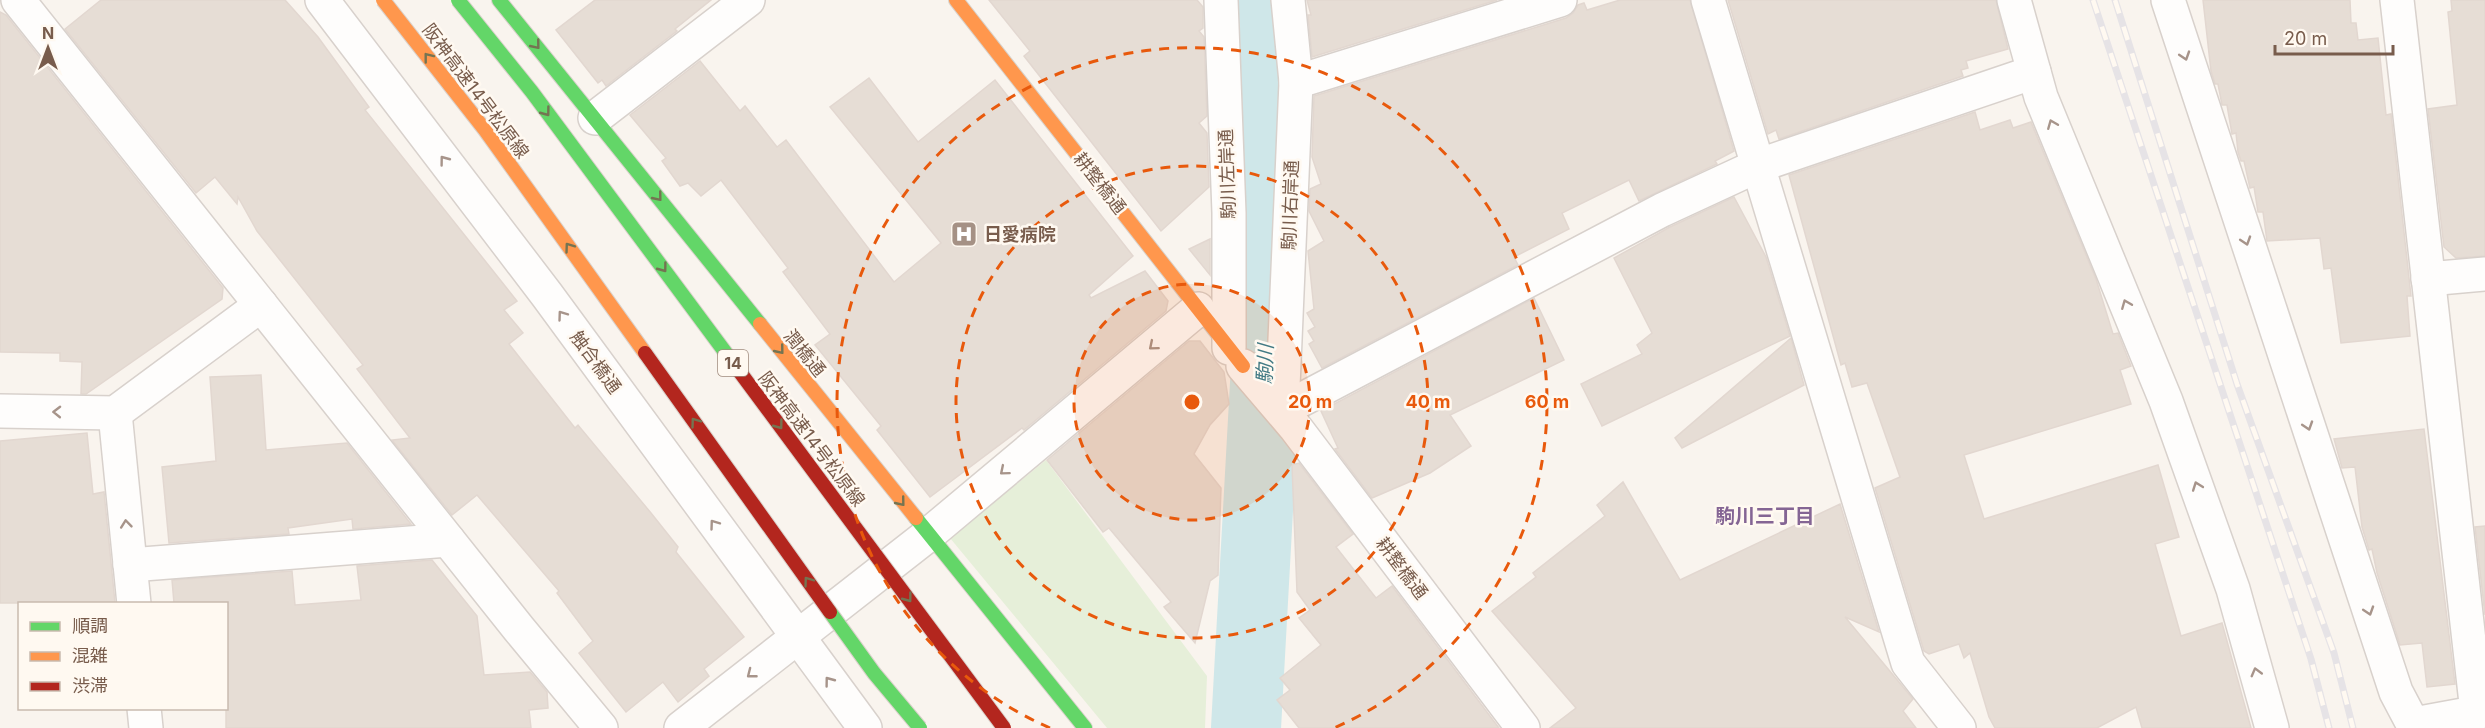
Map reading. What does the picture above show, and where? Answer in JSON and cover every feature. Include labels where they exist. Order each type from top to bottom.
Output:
[{"type":"main road","name":"阪神高速14号松原線","points":[[383,0],[485,130],[874,673],[920,728]]},
{"type":"main road","name":"阪神高速14号松原線","points":[[458,0],[532,92],[1004,728]]},
{"type":"main road","name":"潤橋通","points":[[499,0],[1084,728]]},
{"type":"main road","name":"耕整橋通","points":[[956,0],[1236,357]]},
{"type":"street","points":[[18,0],[448,540],[601,728]]},
{"type":"street","name":"触合橋通","points":[[322,0],[547,295],[865,728]]},
{"type":"street","points":[[595,118],[748,0]]},
{"type":"street","name":"駒川左岸通","points":[[1221,0],[1236,357]]},
{"type":"street","name":"駒川右岸通","points":[[1281,409],[1296,82],[1288,0]]},
{"type":"street","points":[[1296,82],[1560,0]]},
{"type":"street","points":[[1708,0],[1908,663],[1959,728]]},
{"type":"street","points":[[2014,0],[2041,97],[2170,412],[2233,589],[2272,728]]},
{"type":"street","points":[[2168,0],[2396,692],[2415,726],[2481,711],[2428,279],[2397,0]]},
{"type":"street","points":[[1281,409],[1662,210],[1757,166],[2034,72]]},
{"type":"street","points":[[2428,279],[2485,274]]},
{"type":"street","points":[[0,411],[115,413],[261,305]]},
{"type":"street","points":[[681,728],[928,536],[1198,309]]},
{"type":"street","name":"耕整橋通","points":[[1236,357],[1281,409],[1523,728]]},
{"type":"street","points":[[115,413],[134,602]]},
{"type":"street","points":[[130,565],[448,540]]},
{"type":"street","points":[[144,710],[146,728]]},
{"type":"green space","points":[[1046,460],[1207,676],[1205,728],[1107,728],[950,538]]},
{"type":"building","points":[[101,0],[285,0],[318,37],[369,107],[365,110],[517,301],[504,310],[523,333],[509,344],[575,428],[578,425],[651,513],[678,547],[676,552],[744,637],[704,669],[709,676],[678,702],[663,682],[626,712],[579,653],[593,641],[557,593],[559,591],[477,495],[452,515],[392,440],[410,438],[357,369],[363,365],[257,231],[238,197],[237,204],[215,177],[196,193],[65,29]]},
{"type":"building","points":[[595,0],[711,0],[675,29],[677,31],[606,86],[602,80],[598,83],[556,30]]},
{"type":"building","points":[[989,0],[1197,0],[1203,7],[1203,28],[1199,31],[1204,37],[1207,116],[1199,123],[1207,133],[1209,187],[1161,231],[1024,56],[1030,51]]},
{"type":"building","points":[[1307,0],[1497,0],[1312,57],[1308,15],[1311,15]]},
{"type":"building","points":[[1620,0],[1690,0],[1734,151],[1715,161],[1717,164],[1639,201],[1629,180],[1562,213],[1569,229],[1514,257],[1518,265],[1322,368],[1309,344],[1314,341],[1308,331],[1315,327],[1307,313],[1314,309],[1308,251],[1324,241],[1309,211],[1310,189],[1321,184],[1312,157],[1314,96],[1566,18],[1578,5],[1584,3],[1587,10]]},
{"type":"building","points":[[1728,0],[1996,0],[2008,49],[1966,61],[1968,68],[1961,70],[1963,76],[1779,139],[1776,130],[1768,134]]},
{"type":"building","points":[[2203,0],[2350,0],[2351,23],[2356,23],[2358,40],[2378,38],[2386,115],[2391,114],[2411,296],[2407,296],[2410,336],[2341,343],[2331,268],[2324,269],[2320,238],[2267,241],[2263,212],[2258,212],[2254,187],[2250,188],[2244,161],[2241,161],[2238,152],[2236,133],[2232,134],[2227,105],[2222,105],[2218,84],[2215,84],[2211,71]]},
{"type":"building","points":[[2451,0],[2485,0],[2485,256],[2456,258],[2444,247],[2428,109],[2457,105],[2448,12],[2452,11]]},
{"type":"building","points":[[0,12],[6,15],[223,288],[222,299],[86,394],[81,394],[82,362],[60,361],[60,353],[0,352]]},
{"type":"building","points":[[700,61],[740,111],[745,106],[777,147],[786,140],[894,282],[941,243],[830,107],[869,78],[918,142],[995,80],[1133,256],[1089,295],[1091,298],[1145,271],[1168,301],[1166,311],[1024,430],[1022,428],[930,497],[877,430],[881,426],[815,345],[830,334],[783,272],[788,268],[721,180],[701,196],[688,183],[680,186],[662,161],[666,158],[630,115]]},
{"type":"building","points":[[1975,112],[1980,130],[2010,120],[2013,128],[2031,122],[2096,279],[2113,334],[2118,333],[2131,366],[2120,370],[2131,404],[1964,455],[1984,519],[2158,465],[2179,537],[2155,544],[2181,636],[2222,623],[2251,728],[2142,728],[2136,707],[2097,728],[1995,728],[1989,717],[1970,653],[1964,658],[1959,644],[1929,654],[1924,651],[1875,488],[1900,477],[1867,383],[1852,387],[1845,363],[1841,365],[1789,175]]},
{"type":"building","points":[[1734,197],[1766,257],[1790,336],[1602,426],[1581,384],[1642,354],[1637,345],[1652,333],[1614,258],[1670,227]]},
{"type":"building","points":[[1210,239],[1210,275],[1189,249]]},
{"type":"building","points":[[1534,298],[1564,360],[1450,415],[1471,446],[1430,473],[1372,498],[1335,449],[1338,448],[1321,411]]},
{"type":"building","points":[[1791,338],[1804,385],[1682,448],[1675,438]]},
{"type":"building","points":[[1189,341],[1200,341],[1224,372],[1229,404],[1210,425],[1194,454],[1221,488],[1218,575],[1210,581],[1195,643],[1164,607],[1171,602],[1109,528],[1103,532],[1047,460]]},
{"type":"building","points":[[261,375],[266,450],[347,443],[411,524],[353,529],[352,519],[288,528],[289,534],[169,543],[162,467],[216,461],[210,377]]},
{"type":"building","points":[[2424,429],[2455,684],[2427,687],[2422,643],[2400,645],[2377,573],[2372,549],[2369,550],[2362,527],[2355,467],[2342,468],[2334,439]]},
{"type":"building","points":[[87,433],[93,494],[104,492],[115,602],[0,603],[0,441]]},
{"type":"building","points":[[1299,463],[1353,534],[1336,547],[1376,598],[1392,586],[1499,728],[1299,728],[1277,700],[1290,690],[1280,678],[1321,645],[1299,618],[1310,610],[1297,592],[1292,465]]},
{"type":"building","points":[[1623,482],[1680,580],[1840,504],[1879,632],[1845,617],[1913,699],[1903,711],[1916,728],[1550,728],[1576,708],[1492,611],[1536,577],[1533,573],[1605,516],[1597,505]]},
{"type":"building","points":[[2485,526],[2485,615],[2475,527]]},
{"type":"building","points":[[432,560],[477,616],[484,675],[530,672],[547,692],[548,708],[529,710],[531,728],[226,728],[228,602],[174,602],[172,580],[292,571],[295,605],[361,600],[357,566]]},
{"type":"waterway","name":"駒川","points":[[1246,728],[1267,347],[1258,0]]},
{"type":"railway","points":[[2093,0],[2311,659],[2329,728]]},
{"type":"railway","points":[[2115,0],[2237,384],[2334,653],[2353,728]]},
{"type":"traffic: fast","points":[[458,0],[532,92],[731,360]]},
{"type":"traffic: fast","points":[[499,0],[760,324]]},
{"type":"traffic: fast","points":[[916,518],[1085,728]]},
{"type":"traffic: fast","points":[[830,612],[874,673],[920,728]]},
{"type":"traffic: slow","points":[[383,0],[485,130],[645,353]]},
{"type":"traffic: slow","points":[[956,0],[1243,366]]},
{"type":"traffic: slow","points":[[760,324],[916,518]]},
{"type":"traffic: jam","points":[[645,353],[830,612]]},
{"type":"traffic: jam","points":[[731,360],[1004,728]]},
{"type":"place","name":"日愛病院","points":[[964,234]]},
{"type":"district","name":"駒川三丁目","points":[[1765,516]]}]
